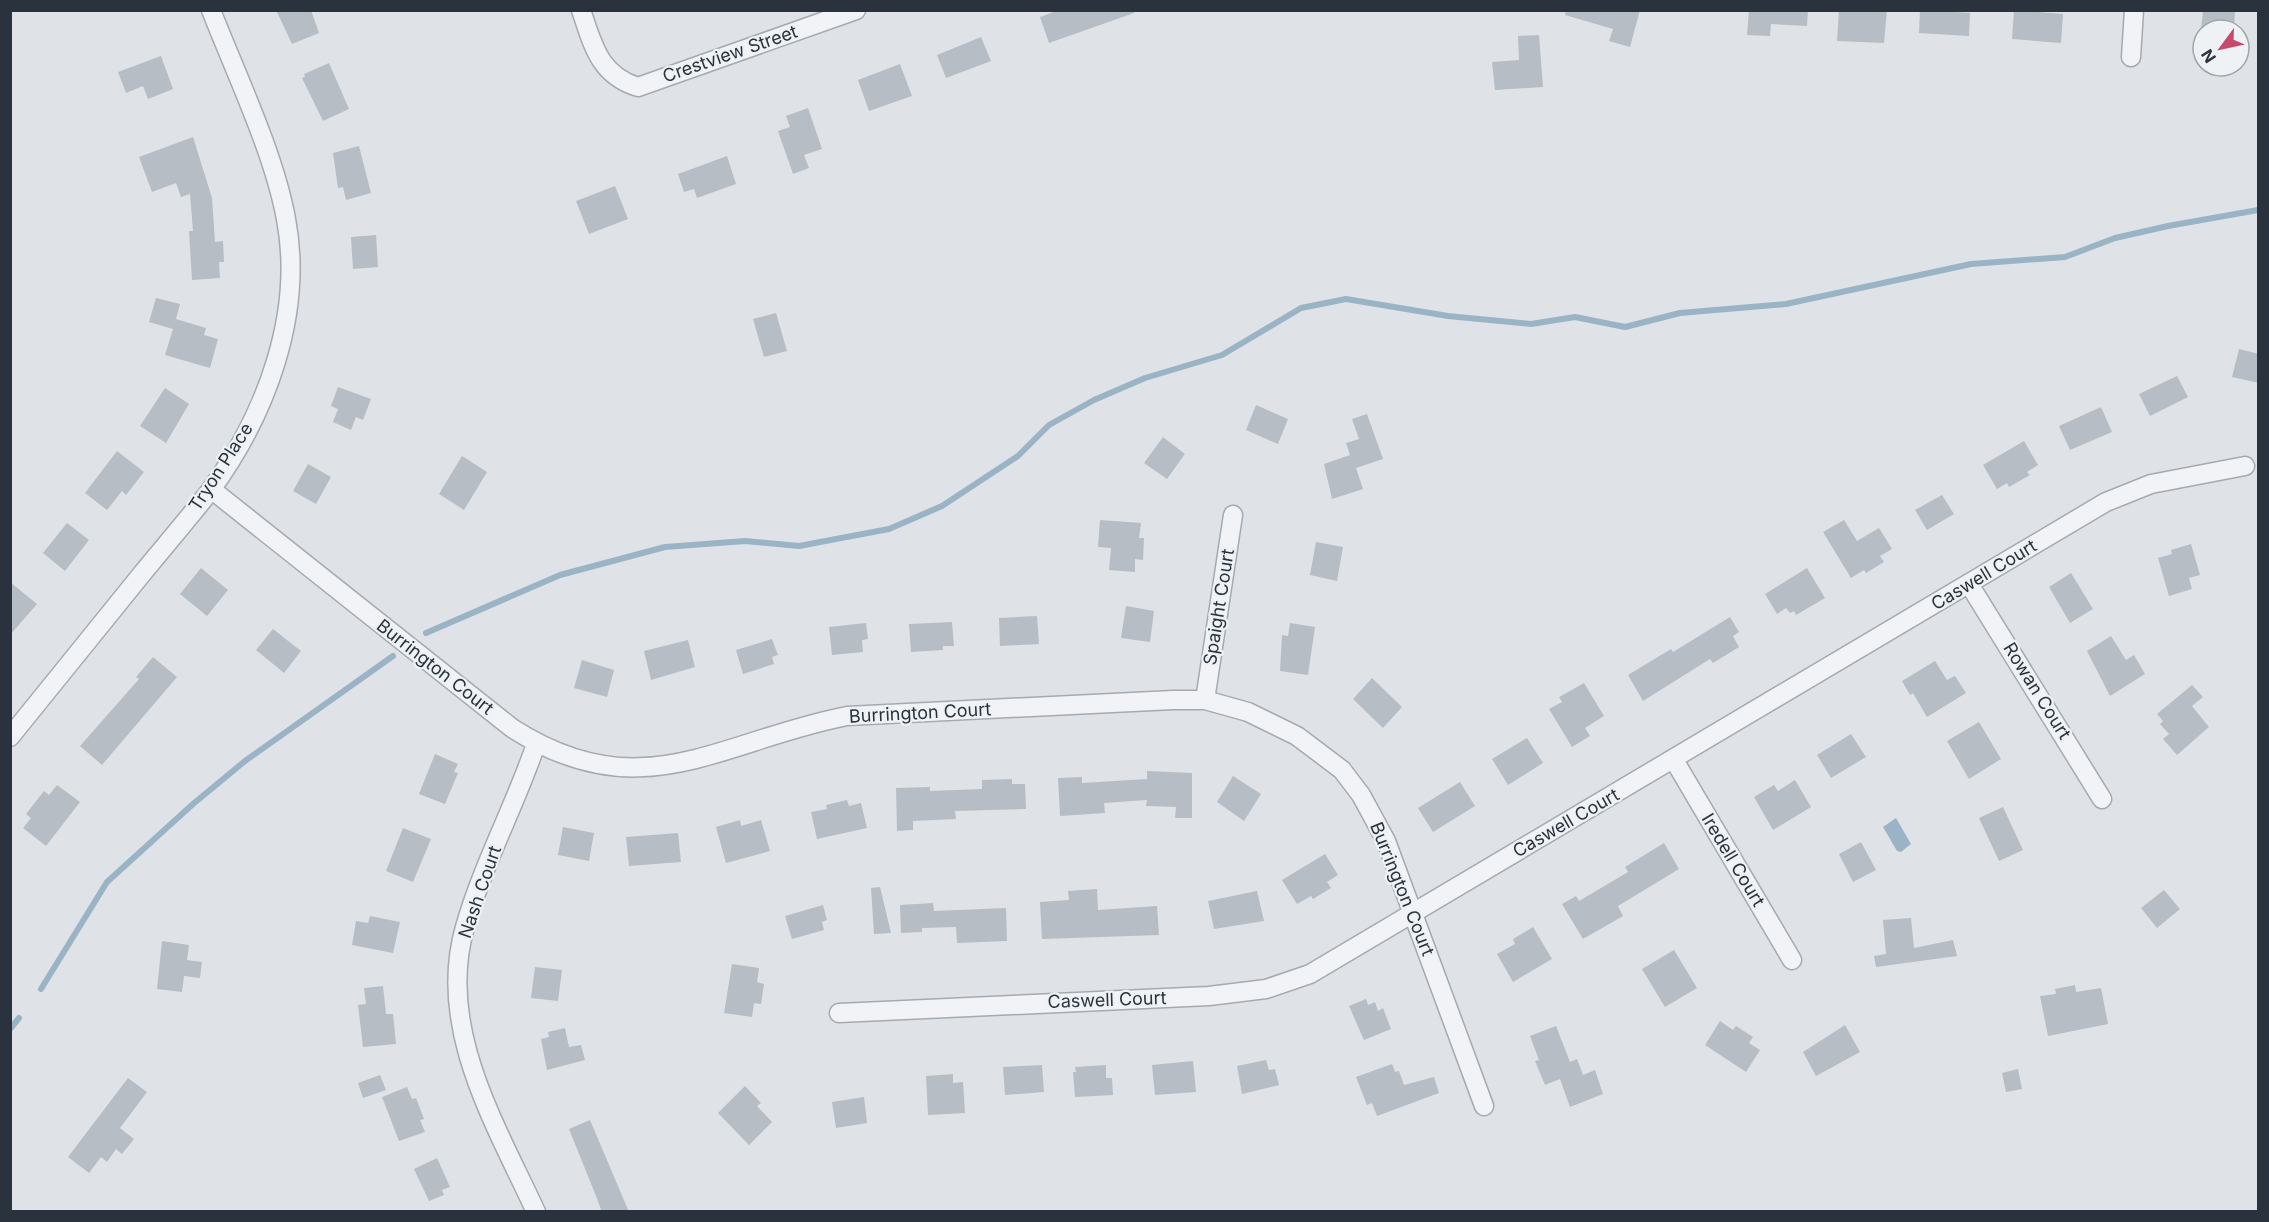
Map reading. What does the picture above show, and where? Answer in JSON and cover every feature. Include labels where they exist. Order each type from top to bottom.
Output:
[{"type":"street","name":"Tryon Place","points":[[10,737],[211,489],[247,432],[282,344],[290,282],[286,219],[273,171],[211,10]]},
{"type":"street","name":"Crestview Street","points":[[581,10],[602,65],[623,82],[638,87],[856,10]]},
{"type":"street","points":[[2131,57],[2134,10]]},
{"type":"street","name":"Caswell Court","points":[[839,1012],[1209,996],[1266,989],[1310,974],[2106,502],[2128,492],[2195,474],[2245,466]]},
{"type":"street","name":"Burrington Court","points":[[211,489],[512,728],[536,744],[599,764],[653,768],[710,757],[811,723],[847,716],[1205,700],[1248,712],[1297,736],[1342,770],[1361,795],[1386,841],[1414,911],[1484,1106]]},
{"type":"street","name":"Spaight Court","points":[[1205,700],[1233,515]]},
{"type":"street","name":"Rowan Court","points":[[1969,584],[2102,799]]},
{"type":"street","name":"Nash Court","points":[[536,744],[473,900],[459,956],[456,988],[459,1020],[466,1050],[490,1111],[536,1212]]},
{"type":"street","name":"Iredell Court","points":[[1674,760],[1792,960]]},
{"type":"water","points":[[1896,818],[1911,844],[1901,852],[1897,851],[1883,827]]},
{"type":"building","points":[[276,10],[311,10],[319,33],[292,44]]},
{"type":"building","points":[[1059,10],[1134,10],[1134,13],[1049,43],[1040,17]]},
{"type":"building","points":[[1566,10],[1640,10],[1630,47],[1609,41],[1613,29],[1565,15]]},
{"type":"building","points":[[1749,10],[1808,10],[1807,26],[1771,24],[1770,36],[1747,35]]},
{"type":"building","points":[[1839,10],[1887,10],[1884,43],[1837,41]]},
{"type":"building","points":[[1920,10],[1970,13],[1969,36],[1919,33]]},
{"type":"building","points":[[2014,10],[2063,14],[2061,43],[2012,39]]},
{"type":"building","points":[[2203,10],[2235,10],[2235,18],[2202,18]]},
{"type":"building","points":[[1539,35],[1543,87],[1495,90],[1492,62],[1519,60],[1518,36]]},
{"type":"building","points":[[981,37],[991,61],[946,78],[937,55]]},
{"type":"building","points":[[161,56],[173,89],[148,99],[143,86],[126,93],[118,72]]},
{"type":"building","points":[[329,63],[349,109],[323,121],[302,78],[305,77],[304,74]]},
{"type":"building","points":[[900,64],[912,96],[869,111],[858,80]]},
{"type":"building","points":[[808,108],[822,149],[804,155],[809,168],[793,174],[778,131],[790,127],[786,116]]},
{"type":"building","points":[[193,137],[212,198],[215,242],[223,241],[224,262],[219,262],[220,278],[192,280],[189,231],[193,231],[190,194],[181,197],[176,183],[152,192],[139,157]]},
{"type":"building","points":[[359,146],[371,193],[346,200],[343,187],[338,188],[333,153]]},
{"type":"building","points":[[727,156],[736,184],[697,198],[694,189],[684,192],[678,174]]},
{"type":"building","points":[[615,186],[628,219],[589,234],[576,201]]},
{"type":"building","points":[[376,235],[378,267],[353,269],[351,237]]},
{"type":"building","points":[[156,298],[180,304],[176,319],[206,328],[204,335],[218,339],[210,368],[165,355],[173,329],[149,322]]},
{"type":"building","points":[[776,313],[787,351],[764,357],[753,319]]},
{"type":"building","points":[[2239,349],[2259,354],[2259,383],[2232,377]]},
{"type":"building","points":[[2177,376],[2188,397],[2150,416],[2139,394]]},
{"type":"building","points":[[338,387],[371,399],[363,420],[356,417],[351,430],[333,422],[338,409],[331,406]]},
{"type":"building","points":[[165,388],[189,404],[166,443],[140,426]]},
{"type":"building","points":[[1256,405],[1288,419],[1278,444],[1246,430]]},
{"type":"building","points":[[2101,407],[2112,432],[2070,450],[2059,426]]},
{"type":"building","points":[[1367,414],[1383,459],[1356,468],[1363,489],[1332,499],[1324,464],[1350,455],[1346,443],[1359,439],[1352,419]]},
{"type":"building","points":[[1163,437],[1185,454],[1167,479],[1144,463]]},
{"type":"building","points":[[2024,441],[2038,465],[2027,472],[2030,475],[2009,487],[2007,483],[1997,489],[1983,465]]},
{"type":"building","points":[[117,451],[144,472],[126,495],[122,491],[107,510],[85,493]]},
{"type":"building","points":[[462,456],[487,472],[464,510],[439,494]]},
{"type":"building","points":[[308,464],[331,477],[316,504],[293,491]]},
{"type":"building","points":[[1942,495],[1954,514],[1927,530],[1915,510]]},
{"type":"building","points":[[1100,520],[1141,523],[1139,538],[1144,538],[1143,560],[1135,559],[1135,572],[1109,570],[1111,548],[1098,547]]},
{"type":"building","points":[[1844,520],[1857,541],[1879,528],[1892,549],[1880,556],[1884,562],[1866,573],[1864,570],[1851,578],[1823,532]]},
{"type":"building","points":[[67,523],[89,540],[65,571],[43,553]]},
{"type":"building","points":[[1316,542],[1343,547],[1337,581],[1310,575]]},
{"type":"building","points":[[2191,544],[2200,575],[2189,578],[2192,589],[2169,596],[2158,558],[2172,554],[2171,550]]},
{"type":"building","points":[[201,568],[228,590],[207,616],[180,594]]},
{"type":"building","points":[[1807,568],[1825,598],[1796,615],[1794,611],[1790,613],[1786,608],[1777,614],[1765,594]]},
{"type":"building","points":[[2071,573],[2093,609],[2070,623],[2049,587]]},
{"type":"building","points":[[10,582],[37,604],[10,635]]},
{"type":"building","points":[[1126,606],[1154,611],[1150,642],[1121,638]]},
{"type":"building","points":[[1037,616],[1039,644],[1000,646],[999,618]]},
{"type":"building","points":[[1730,617],[1739,632],[1733,636],[1739,647],[1713,663],[1710,659],[1643,701],[1628,675],[1671,649],[1673,652]]},
{"type":"building","points":[[952,622],[954,646],[943,646],[943,650],[911,652],[909,624]]},
{"type":"building","points":[[866,623],[868,639],[862,640],[863,652],[832,655],[829,627]]},
{"type":"building","points":[[1290,623],[1315,627],[1308,675],[1280,671],[1282,635],[1288,636]]},
{"type":"building","points":[[273,629],[301,651],[284,673],[256,650]]},
{"type":"building","points":[[2111,636],[2126,660],[2134,655],[2145,674],[2110,696],[2087,651]]},
{"type":"building","points":[[772,639],[778,655],[772,657],[774,664],[743,674],[736,650]]},
{"type":"building","points":[[688,640],[695,667],[651,680],[644,651]]},
{"type":"building","points":[[153,657],[177,677],[102,765],[80,746],[139,679],[136,677]]},
{"type":"building","points":[[582,660],[614,670],[607,697],[574,688]]},
{"type":"building","points":[[1935,661],[1947,680],[1955,676],[1966,693],[1927,717],[1913,693],[1910,695],[1902,681]]},
{"type":"building","points":[[1372,678],[1402,707],[1383,728],[1353,699]]},
{"type":"building","points":[[1584,683],[1604,716],[1585,728],[1590,736],[1572,747],[1549,709],[1562,702],[1559,697]]},
{"type":"building","points":[[2192,685],[2203,697],[2192,706],[2209,727],[2177,755],[2163,739],[2169,734],[2160,724],[2163,721],[2157,714]]},
{"type":"building","points":[[1979,722],[2001,759],[1969,779],[1947,741]]},
{"type":"building","points":[[1851,734],[1866,757],[1831,778],[1817,755]]},
{"type":"building","points":[[1527,738],[1543,763],[1508,785],[1492,759]]},
{"type":"building","points":[[435,754],[458,764],[454,772],[458,773],[445,804],[419,794]]},
{"type":"building","points":[[1147,771],[1192,773],[1192,818],[1175,818],[1176,807],[1146,806],[1147,800],[1104,803],[1105,813],[1060,816],[1058,778],[1082,777],[1082,783],[1147,779]]},
{"type":"building","points":[[1233,776],[1261,794],[1244,821],[1217,802]]},
{"type":"building","points":[[1012,779],[1012,784],[1025,784],[1026,809],[955,811],[956,819],[913,821],[913,830],[897,831],[896,788],[930,787],[930,791],[982,789],[982,780]]},
{"type":"building","points":[[1795,780],[1811,807],[1773,830],[1754,797],[1774,785],[1778,791]]},
{"type":"building","points":[[1460,782],[1475,806],[1433,832],[1418,808]]},
{"type":"building","points":[[57,785],[80,802],[46,846],[23,828],[31,818],[26,814],[44,791],[49,795]]},
{"type":"building","points":[[847,800],[849,806],[861,803],[867,828],[817,839],[811,812],[827,809],[826,805]]},
{"type":"building","points":[[2003,807],[2023,850],[1999,861],[1979,818]]},
{"type":"building","points":[[740,820],[741,826],[761,820],[770,851],[726,863],[716,827]]},
{"type":"building","points":[[563,827],[594,833],[589,861],[558,855]]},
{"type":"building","points":[[403,828],[431,839],[413,882],[386,871]]},
{"type":"building","points":[[678,833],[681,862],[629,866],[626,837]]},
{"type":"building","points":[[1861,842],[1876,870],[1853,882],[1839,854]]},
{"type":"building","points":[[1664,843],[1679,869],[1618,906],[1623,916],[1583,939],[1562,904],[1576,896],[1579,901],[1628,872],[1625,867]]},
{"type":"building","points":[[1325,854],[1338,875],[1327,882],[1331,888],[1313,899],[1311,896],[1297,904],[1282,880]]},
{"type":"building","points":[[880,887],[891,933],[874,934],[871,888]]},
{"type":"building","points":[[1097,889],[1098,910],[1157,906],[1159,935],[1042,939],[1040,902],[1069,900],[1068,891]]},
{"type":"building","points":[[2164,890],[2180,909],[2157,928],[2141,908]]},
{"type":"building","points":[[1257,891],[1264,921],[1214,929],[1208,901]]},
{"type":"building","points":[[933,903],[934,911],[1006,908],[1007,941],[957,943],[956,927],[922,928],[922,932],[901,933],[900,905]]},
{"type":"building","points":[[823,905],[827,920],[822,922],[824,930],[792,939],[785,916]]},
{"type":"building","points":[[370,916],[400,922],[393,953],[352,945],[356,921],[368,923]]},
{"type":"building","points":[[1911,918],[1914,948],[1953,940],[1957,956],[1876,967],[1874,956],[1886,954],[1883,920]]},
{"type":"building","points":[[1533,927],[1552,959],[1513,982],[1497,954],[1515,944],[1513,939]]},
{"type":"building","points":[[162,941],[189,945],[187,960],[202,962],[200,978],[184,976],[182,992],[157,989]]},
{"type":"building","points":[[1674,950],[1697,988],[1665,1007],[1642,969]]},
{"type":"building","points":[[732,964],[759,968],[757,982],[764,984],[761,1004],[754,1003],[752,1017],[724,1013]]},
{"type":"building","points":[[535,967],[562,970],[558,1001],[531,998]]},
{"type":"building","points":[[2075,985],[2076,992],[2101,988],[2108,1024],[2048,1036],[2040,996],[2056,994],[2055,989]]},
{"type":"building","points":[[383,986],[386,1014],[393,1014],[396,1044],[363,1047],[358,1005],[366,1004],[364,988]]},
{"type":"building","points":[[1366,999],[1368,1005],[1375,1002],[1378,1011],[1383,1008],[1391,1029],[1364,1040],[1349,1006]]},
{"type":"building","points":[[1720,1021],[1733,1030],[1736,1026],[1753,1037],[1749,1043],[1760,1050],[1746,1072],[1705,1045]]},
{"type":"building","points":[[1845,1025],[1860,1052],[1816,1076],[1803,1052]]},
{"type":"building","points":[[1556,1026],[1570,1062],[1577,1059],[1583,1075],[1595,1070],[1603,1094],[1570,1107],[1560,1079],[1545,1085],[1535,1061],[1539,1060],[1530,1036]]},
{"type":"building","points":[[565,1028],[569,1047],[581,1045],[585,1060],[547,1070],[541,1039],[549,1037],[548,1032]]},
{"type":"building","points":[[1266,1060],[1269,1070],[1275,1069],[1279,1085],[1242,1094],[1237,1066]]},
{"type":"building","points":[[1193,1061],[1196,1092],[1155,1095],[1152,1065]]},
{"type":"building","points":[[1392,1064],[1395,1072],[1399,1071],[1404,1085],[1434,1077],[1439,1093],[1377,1116],[1372,1103],[1367,1105],[1356,1077]]},
{"type":"building","points":[[1042,1065],[1044,1092],[1005,1095],[1003,1067]]},
{"type":"building","points":[[1106,1065],[1106,1078],[1112,1078],[1113,1095],[1075,1097],[1073,1072],[1076,1072],[1075,1067]]},
{"type":"building","points":[[2018,1069],[2022,1089],[2006,1092],[2002,1073]]},
{"type":"building","points":[[953,1074],[953,1083],[963,1082],[965,1113],[928,1115],[926,1076]]},
{"type":"building","points":[[380,1075],[386,1090],[363,1098],[358,1083]]},
{"type":"building","points":[[128,1078],[147,1092],[120,1128],[134,1139],[122,1154],[116,1149],[107,1162],[101,1157],[89,1173],[68,1157]]},
{"type":"building","points":[[745,1086],[761,1103],[757,1106],[772,1122],[749,1145],[718,1113]]},
{"type":"building","points":[[407,1087],[412,1099],[416,1098],[424,1119],[420,1120],[425,1132],[399,1141],[382,1097]]},
{"type":"building","points":[[864,1097],[867,1123],[836,1128],[832,1102]]},
{"type":"building","points":[[590,1120],[629,1212],[602,1212],[569,1129]]},
{"type":"building","points":[[437,1158],[450,1187],[442,1190],[444,1195],[429,1201],[414,1169]]},
{"type":"waterway","points":[[426,633],[560,575],[665,547],[745,541],[799,546],[889,529],[942,506],[1018,456],[1049,425],[1094,400],[1145,378],[1222,355],[1301,308],[1346,299],[1448,316],[1531,324],[1575,317],[1625,327],[1680,313],[1786,304],[1971,264],[2065,257],[2115,238],[2258,210]]},
{"type":"waterway","points":[[41,989],[107,882],[193,804],[245,761],[393,656]]},
{"type":"waterway","points":[[10,1029],[19,1018]]}]
